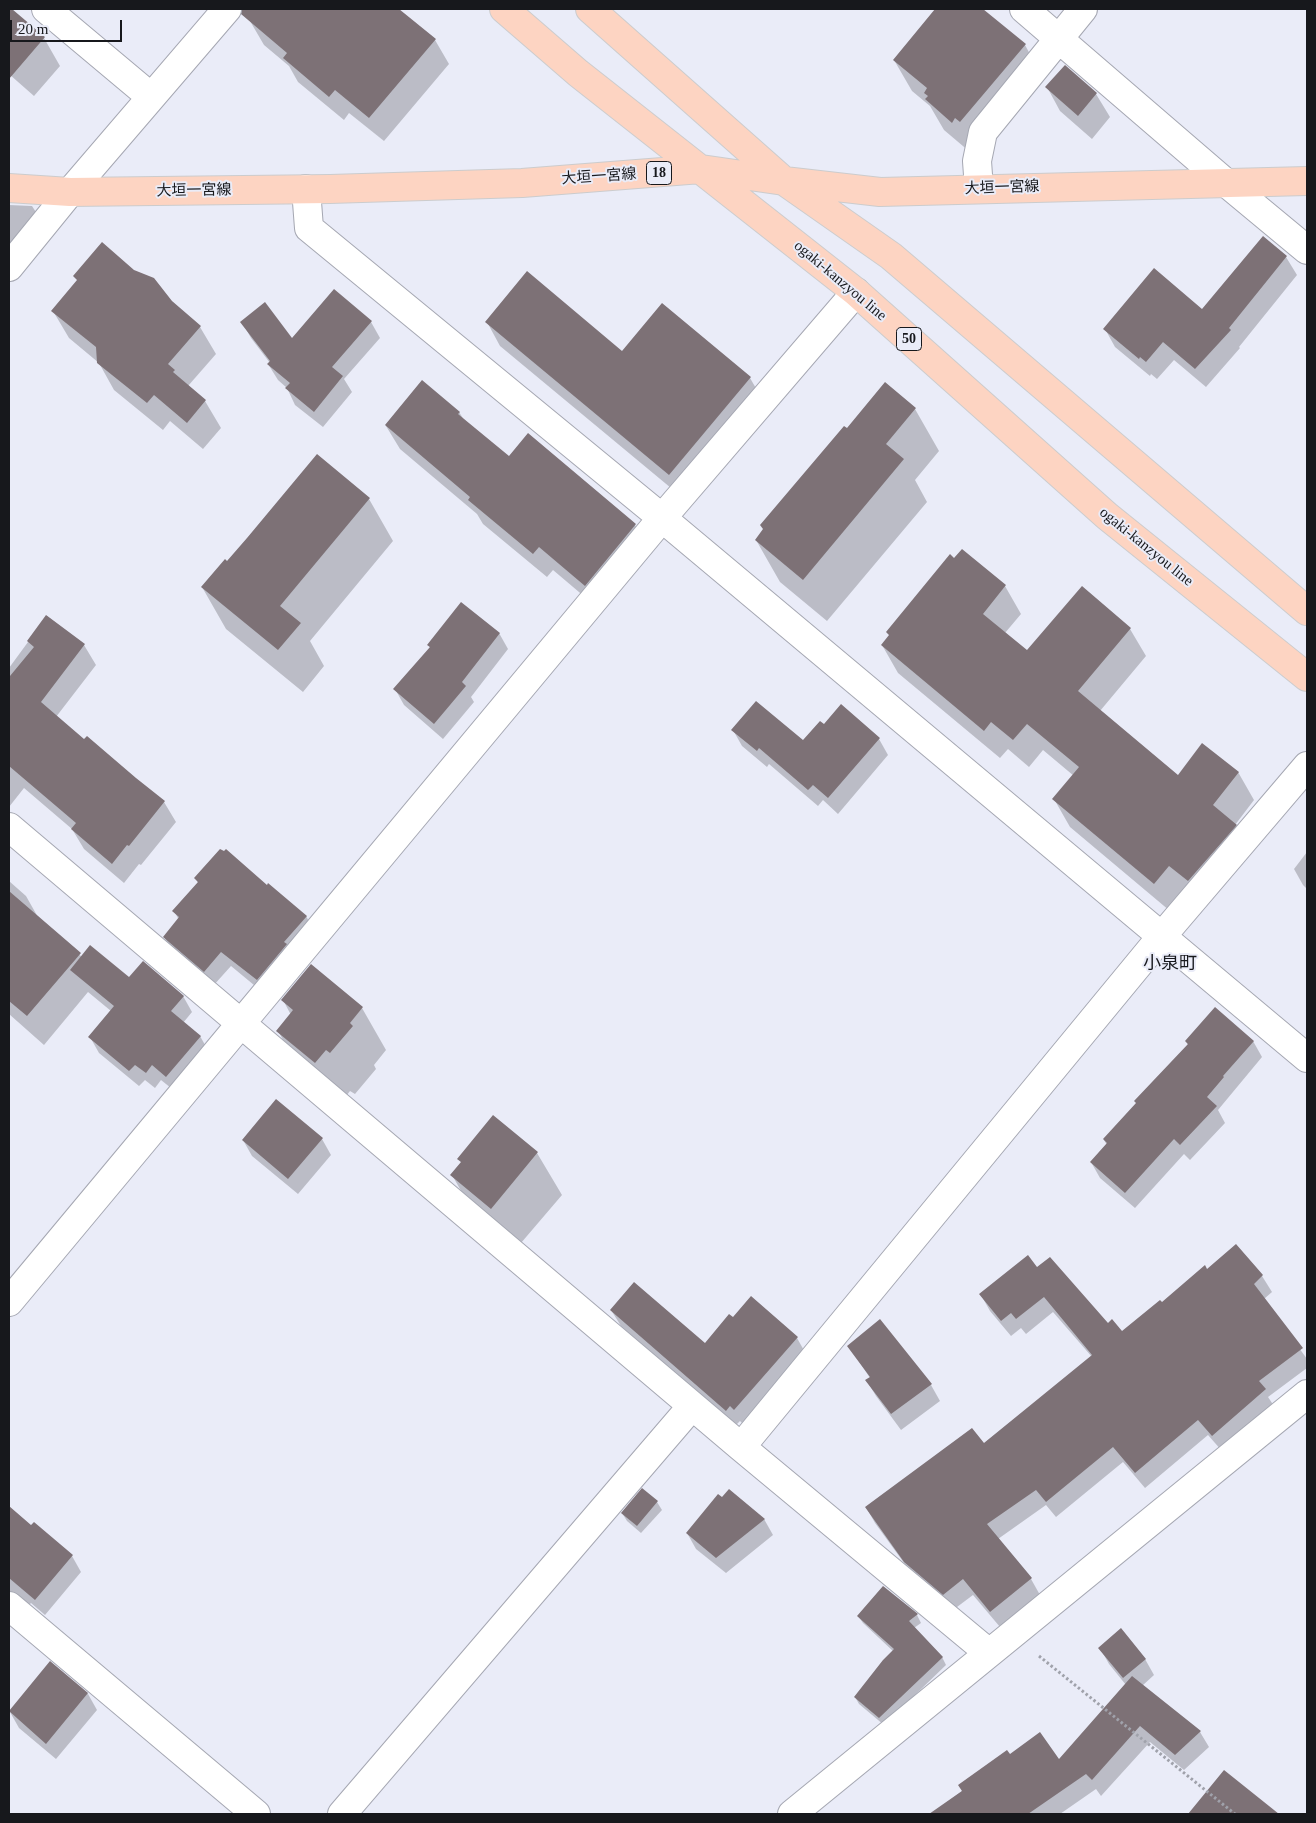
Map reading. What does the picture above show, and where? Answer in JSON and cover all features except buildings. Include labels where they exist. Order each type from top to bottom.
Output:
[{"type":"main road","name":"ogaki-kanzyou line","points":[[504,9],[578,73],[856,292],[1107,516],[1307,677]]},
{"type":"main road","points":[[590,9],[784,181],[891,256],[1307,611]]},
{"type":"main road","name":"大垣一宮線","points":[[9,188],[70,192],[306,189],[522,183],[701,170],[880,192],[1307,180]]},
{"type":"street","points":[[46,9],[151,97]]},
{"type":"street","points":[[9,267],[70,192],[227,9]]},
{"type":"street","points":[[1024,9],[1307,250]]},
{"type":"street","points":[[979,188],[977,161],[983,132],[1083,9]]},
{"type":"street","points":[[306,189],[309,228],[662,518],[1307,1058]]},
{"type":"street","points":[[9,1302],[662,518],[856,292]]},
{"type":"street","points":[[741,1447],[1162,936],[1307,766]]},
{"type":"street","points":[[9,827],[692,1406],[989,1653]]},
{"type":"street","points":[[792,1814],[1307,1394]]},
{"type":"street","points":[[342,1814],[692,1406]]},
{"type":"street","points":[[9,1606],[256,1814]]},
{"type":"path","points":[[1015,1632],[1027,1647],[1235,1814]]},
{"type":"district","name":"小泉町","points":[[1170,964]]}]
